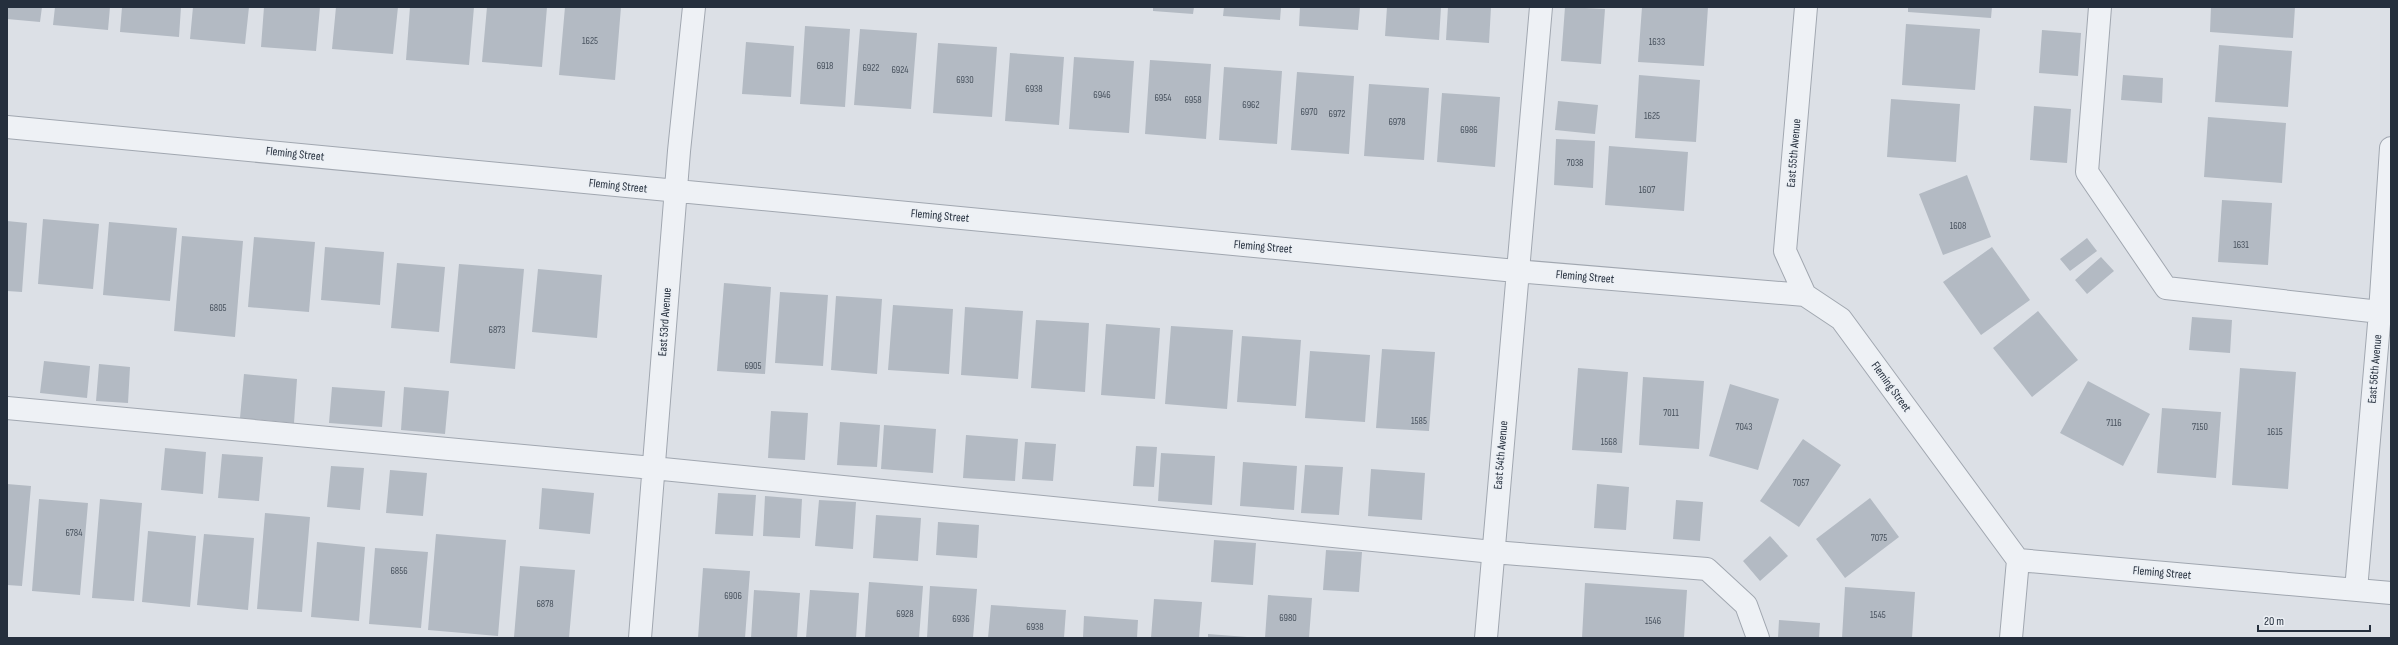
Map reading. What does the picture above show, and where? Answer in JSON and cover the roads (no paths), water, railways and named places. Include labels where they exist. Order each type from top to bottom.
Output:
[{"type":"street","name":"East 53rd Avenue","points":[[640,638],[675,191],[694,7]]},
{"type":"street","name":"East 54th Avenue","points":[[1486,638],[1516,271],[1541,7]]},
{"type":"street","name":"East 55th Avenue","points":[[1805,295],[1785,251],[1806,7]]},
{"type":"street","points":[[2100,7],[2087,172],[2166,288],[2380,312]]},
{"type":"street","name":"Fleming Street","points":[[7,127],[1516,271],[1805,295],[1841,319],[2018,560],[2391,593]]},
{"type":"street","name":"East 56th Avenue","points":[[2356,590],[2380,312],[2391,148]]},
{"type":"street","points":[[7,408],[653,468],[1493,552],[1707,569],[1746,605],[1758,638]]},
{"type":"street","points":[[2011,638],[2018,560]]}]
